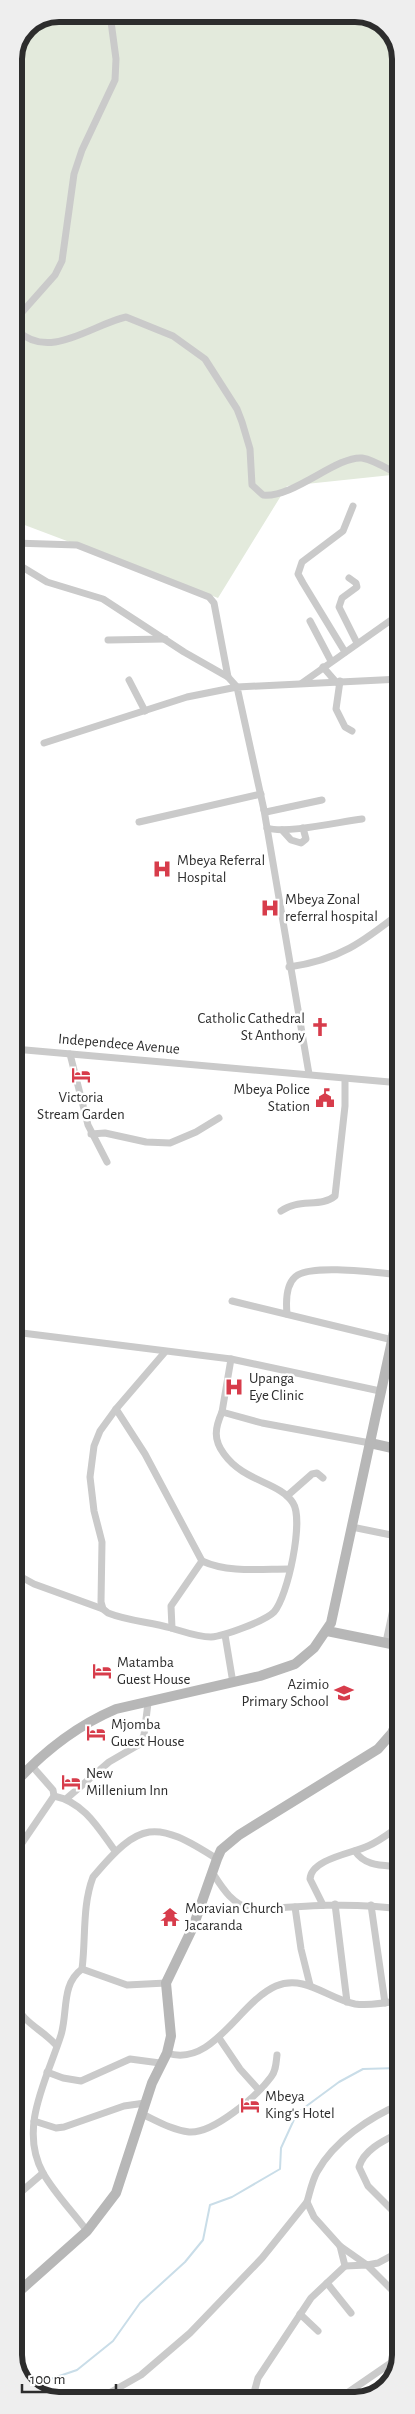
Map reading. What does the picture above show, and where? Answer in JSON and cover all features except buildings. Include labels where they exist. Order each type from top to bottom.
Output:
[{"type":"street","points":[[23,311],[55,275],[62,260],[74,174],[82,150],[114,80],[116,59],[111,22]]},
{"type":"street","points":[[23,334],[32,339],[58,341],[90,332],[126,317],[173,336],[197,352],[205,359],[237,408],[248,439],[252,485],[263,495],[281,492],[356,458],[374,462],[392,471]]},
{"type":"street","points":[[345,652],[303,584],[298,569],[302,562],[343,531],[353,506]]},
{"type":"street","points":[[23,543],[77,545],[210,597],[214,603],[228,677]]},
{"type":"street","points":[[23,567],[47,582],[97,596],[228,677],[237,687],[264,810],[289,967],[309,1074]]},
{"type":"street","points":[[349,578],[356,583],[357,587],[342,598],[340,607],[357,643]]},
{"type":"street","points":[[302,684],[331,661],[392,619]]},
{"type":"street","points":[[310,621],[331,661]]},
{"type":"street","points":[[108,640],[166,639]]},
{"type":"street","points":[[323,667],[338,682],[336,709],[345,727],[352,730]]},
{"type":"street","points":[[44,743],[187,697],[237,687],[392,679]]},
{"type":"street","points":[[129,680],[145,711]]},
{"type":"street","points":[[139,822],[261,794]]},
{"type":"street","points":[[264,810],[266,812],[322,800]]},
{"type":"street","points":[[267,828],[282,830],[362,819]]},
{"type":"street","points":[[282,830],[291,840],[300,843],[306,839],[303,828]]},
{"type":"street","points":[[289,967],[329,959],[351,950],[392,919]]},
{"type":"street","name":"Independece Avenue","points":[[23,1050],[269,1073],[309,1074],[346,1080],[392,1083]]},
{"type":"street","points":[[70,1054],[92,1134],[107,1162]]},
{"type":"street","points":[[281,1211],[299,1202],[321,1202],[335,1196],[346,1080]]},
{"type":"street","points":[[92,1134],[106,1132],[146,1142],[170,1143],[196,1132],[219,1118]]},
{"type":"street","points":[[287,1314],[288,1292],[291,1282],[300,1274],[322,1270],[392,1274]]},
{"type":"street","points":[[232,1301],[392,1339]]},
{"type":"street","points":[[23,1333],[231,1359],[380,1391]]},
{"type":"street","points":[[103,1609],[101,1592],[102,1542],[91,1492],[90,1461],[100,1431],[116,1409],[165,1352]]},
{"type":"street","points":[[23,1775],[64,1738],[94,1719],[116,1709],[260,1676],[295,1664],[314,1648],[327,1631],[330,1623],[380,1391],[392,1353]]},
{"type":"street","points":[[23,1578],[34,1584],[103,1609],[116,1616],[200,1636],[225,1635],[274,1611],[279,1602],[289,1569],[297,1531],[298,1512],[287,1496],[246,1475],[228,1460],[216,1440],[215,1432],[222,1412],[231,1359]]},
{"type":"street","points":[[116,1409],[145,1454],[202,1560],[214,1566],[229,1568],[289,1569]]},
{"type":"street","points":[[222,1412],[262,1423],[392,1448]]},
{"type":"street","points":[[287,1496],[312,1474],[318,1473],[323,1478]]},
{"type":"street","points":[[352,1527],[392,1535]]},
{"type":"street","points":[[172,1628],[171,1606],[202,1560]]},
{"type":"street","points":[[386,1642],[392,1614]]},
{"type":"street","points":[[327,1631],[392,1644]]},
{"type":"street","points":[[225,1635],[233,1683]]},
{"type":"street","points":[[66,1800],[109,1762],[140,1744],[144,1735],[148,1703]]},
{"type":"street","points":[[23,2287],[87,2231],[116,2194],[145,2103],[160,2064],[167,2053],[171,2036],[166,1983],[192,1927],[221,1850],[239,1835],[378,1749],[392,1733]]},
{"type":"street","points":[[23,1842],[54,1796],[53,1790],[32,1766]]},
{"type":"street","points":[[54,1796],[66,1800],[86,1813],[116,1852]]},
{"type":"street","points":[[82,1969],[90,1884],[93,1877],[126,1841],[139,1834],[159,1830],[186,1841],[217,1858]]},
{"type":"street","points":[[323,1905],[313,1887],[310,1875],[322,1863],[370,1846],[392,1831]]},
{"type":"street","points":[[355,1851],[362,1860],[372,1864],[392,1866]]},
{"type":"street","points":[[212,1872],[228,1897],[243,1907],[252,1910],[334,1904],[392,1908]]},
{"type":"street","points":[[334,1904],[347,2002]]},
{"type":"street","points":[[371,1905],[385,2003]]},
{"type":"street","points":[[295,1907],[301,1949],[310,1985]]},
{"type":"street","points":[[82,1969],[127,1985],[166,1983]]},
{"type":"street","points":[[82,1969],[75,1974],[67,1988],[63,2022],[34,2120],[34,2143],[43,2173],[87,2231]]},
{"type":"street","points":[[167,2053],[191,2054],[219,2038],[230,2024],[267,1991],[283,1984],[310,1985],[347,2002],[357,2004],[392,2002]]},
{"type":"street","points":[[23,2018],[56,2045]]},
{"type":"street","points":[[219,2038],[259,2090]]},
{"type":"street","points":[[142,2114],[164,2125],[195,2132],[212,2126],[259,2090],[272,2076],[277,2055]]},
{"type":"street","points":[[47,2072],[63,2078],[81,2081],[130,2059],[160,2064]]},
{"type":"street","points":[[34,2120],[56,2128],[64,2127],[124,2106],[145,2103]]},
{"type":"street","points":[[114,2391],[141,2376],[176,2347],[262,2258],[307,2202],[317,2172],[334,2151],[358,2127],[392,2108]]},
{"type":"street","points":[[392,2137],[369,2151],[361,2160],[359,2167],[368,2186],[392,2210]]},
{"type":"street","points":[[23,2190],[43,2173]]},
{"type":"street","points":[[307,2202],[314,2217],[340,2246],[367,2265],[392,2288]]},
{"type":"street","points":[[340,2246],[345,2266]]},
{"type":"street","points":[[254,2391],[258,2378],[311,2298],[345,2266],[378,2264],[392,2256]]},
{"type":"street","points":[[327,2283],[351,2313]]},
{"type":"street","points":[[300,2314],[318,2331]]},
{"type":"street","points":[[350,2391],[391,2363]]},
{"type":"shaded area","points":[[60,22],[363,23],[370,25],[380,32],[391,48],[392,475],[287,486],[218,598],[23,524],[23,52],[33,33],[45,25]]},
{"type":"waterway","points":[[37,2384],[77,2370],[113,2341],[140,2303],[185,2262],[203,2240],[210,2205],[232,2197],[280,2169],[281,2148],[297,2113],[339,2082],[363,2069],[392,2068]]},
{"type":"place","name":"Mbeya Referral Hospital","points":[[162,869]]},
{"type":"place","name":"Mbeya Zonal referral hospital","points":[[270,908]]},
{"type":"place","name":"Catholic Cathedral St Anthony","points":[[320,1027]]},
{"type":"place","name":"Victoria Stream Garden","points":[[81,1075]]},
{"type":"place","name":"Mbeya Police Station","points":[[325,1098]]},
{"type":"place","name":"Upanga Eye Clinic","points":[[234,1387]]},
{"type":"place","name":"Matamba Guest House","points":[[102,1671]]},
{"type":"place","name":"Azimio Primary School","points":[[344,1693]]},
{"type":"place","name":"Mjomba Guest House","points":[[96,1733]]},
{"type":"place","name":"New Millenium Inn","points":[[71,1782]]},
{"type":"place","name":"Moravian Church Jacaranda","points":[[170,1917]]},
{"type":"place","name":"Mbeya King's Hotel","points":[[250,2105]]}]
